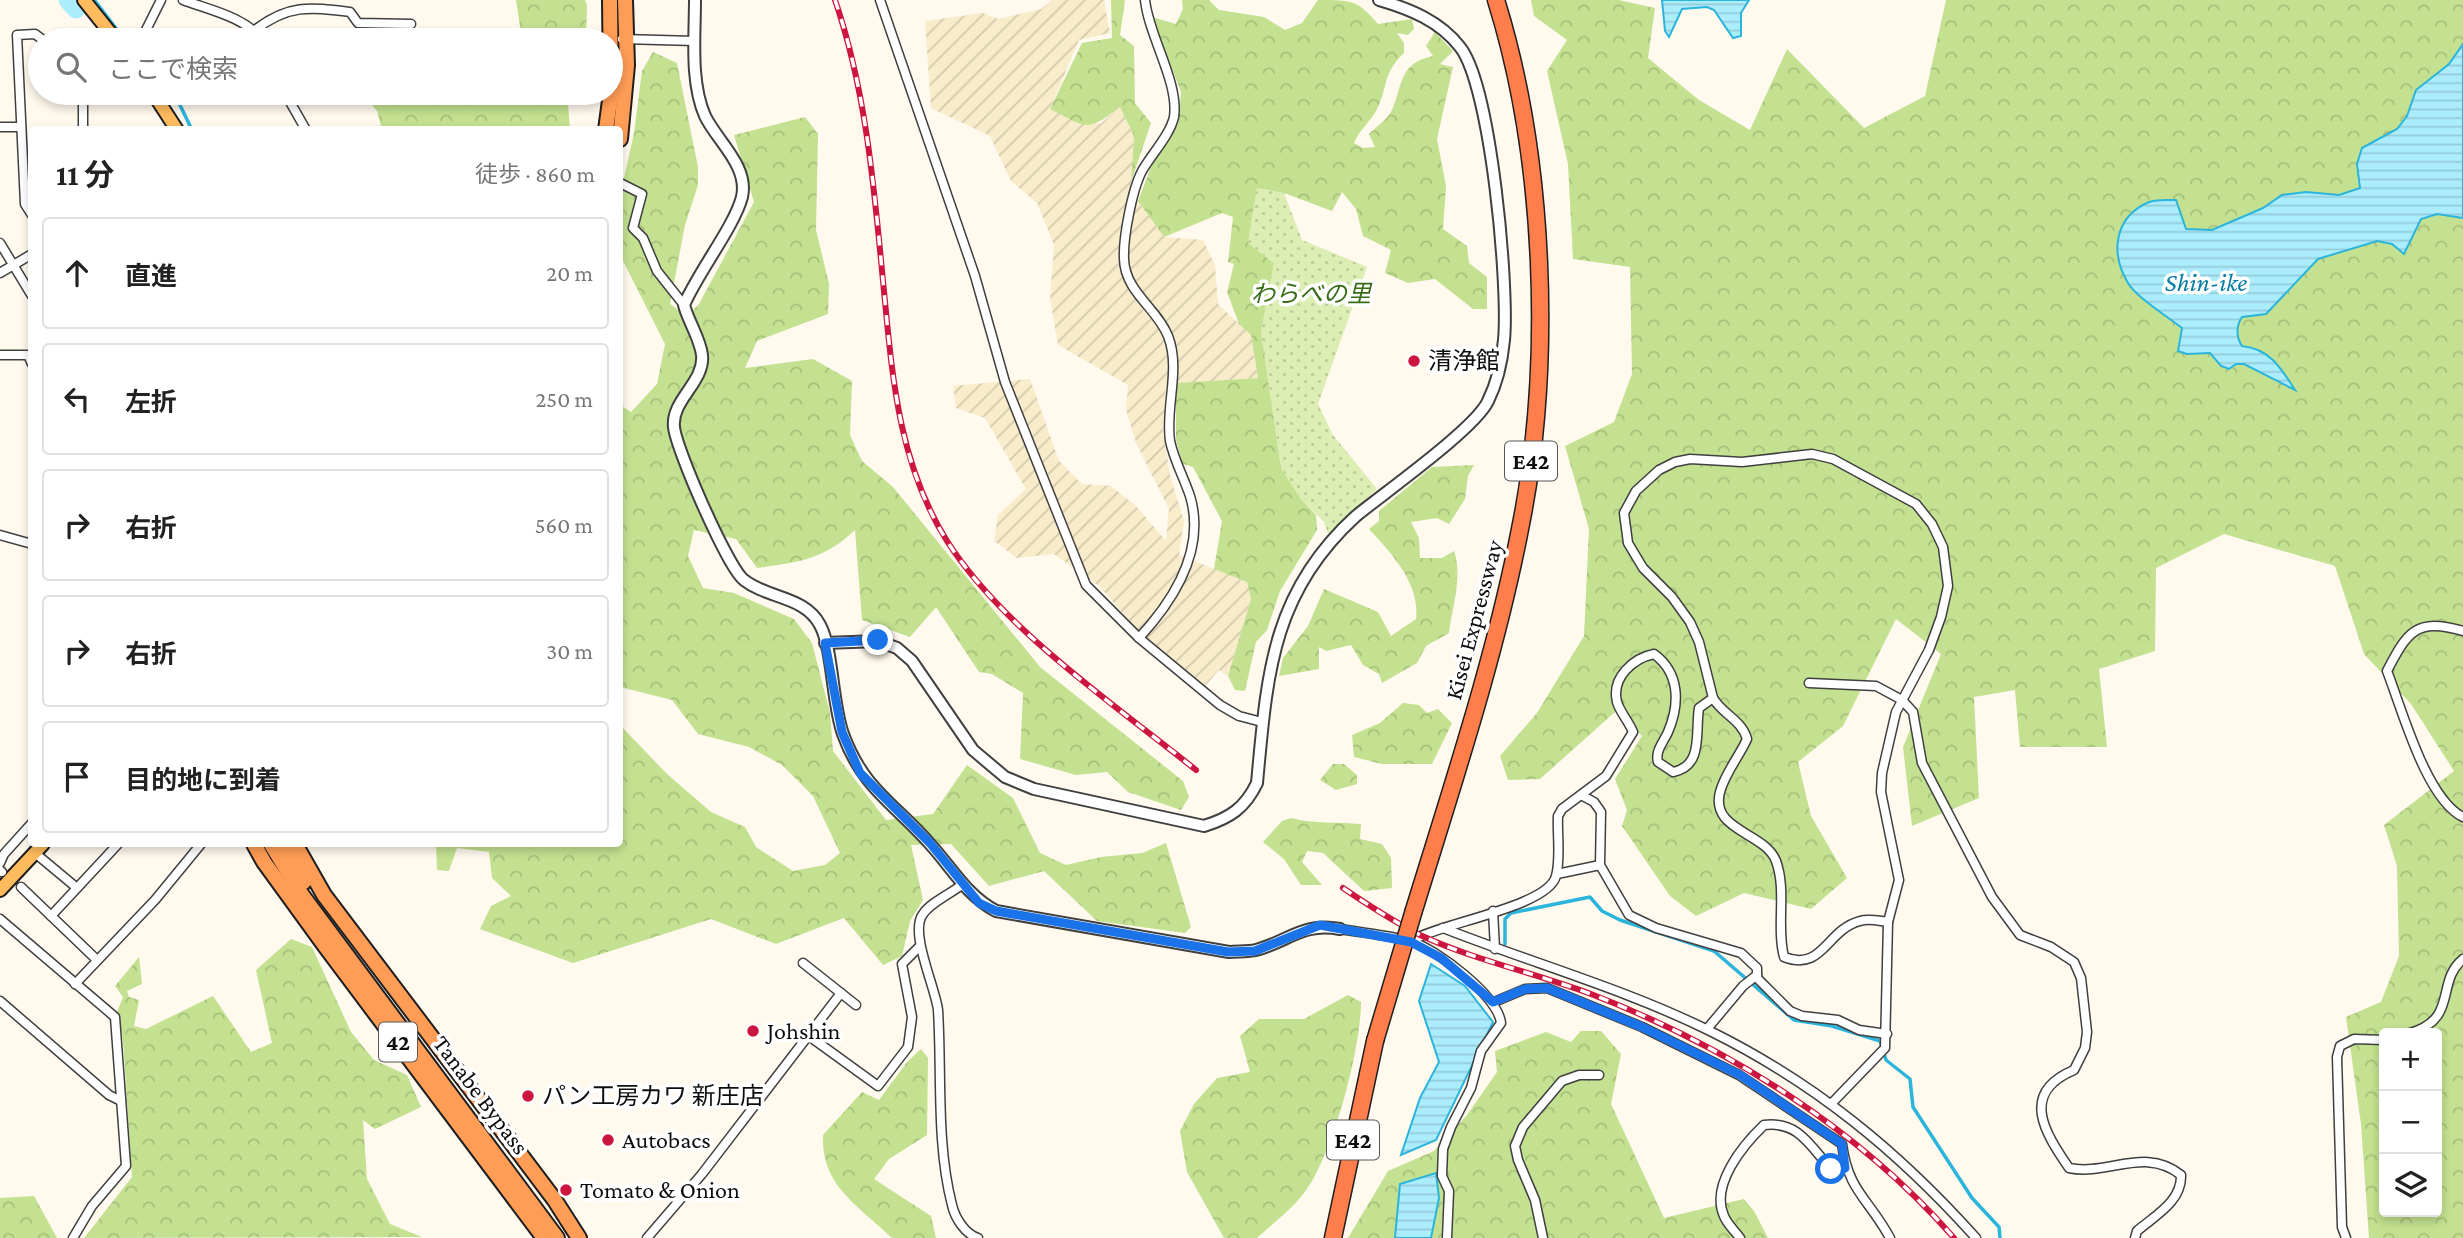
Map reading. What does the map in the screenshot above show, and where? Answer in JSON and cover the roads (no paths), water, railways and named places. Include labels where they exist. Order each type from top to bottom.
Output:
[{"type":"highway","points":[[610,0],[617,28]]},
{"type":"highway","points":[[621,28],[625,0]]},
{"type":"highway","name":"Kisei Expressway","points":[[1333,1238],[1375,1041],[1509,584],[1530,467],[1538,341],[1536,212],[1516,81],[1496,0]]},
{"type":"highway","points":[[622,126],[626,100],[623,70]]},
{"type":"highway","points":[[607,126],[609,105]]},
{"type":"highway","name":"42","points":[[256,847],[325,946],[544,1238]]},
{"type":"highway","name":"Tanabe Bypass","points":[[273,847],[302,895],[567,1238]]},
{"type":"highway","name":"Tanabe Bypass","points":[[285,847],[296,870],[348,946],[556,1238]]},
{"type":"highway","name":"42","points":[[297,847],[324,895],[539,1179],[579,1238]]},
{"type":"main road","points":[[84,0],[106,28]]},
{"type":"main road","points":[[161,105],[174,126]]},
{"type":"main road","points":[[0,890],[39,848]]},
{"type":"street","points":[[147,28],[161,0]]},
{"type":"street","points":[[183,0],[250,28]]},
{"type":"street","points":[[350,12],[354,0]]},
{"type":"street","points":[[684,305],[742,195],[738,167],[706,118],[701,104],[695,41],[695,0]]},
{"type":"street","points":[[880,0],[975,276],[1005,382],[1086,585],[1139,638],[1220,705],[1239,716],[1262,722]]},
{"type":"street","points":[[1139,638],[1178,585],[1191,557],[1195,527],[1190,498],[1170,440],[1172,355],[1167,334],[1135,292],[1124,262],[1125,239],[1140,175],[1173,120],[1175,101],[1146,16],[1145,0]]},
{"type":"street","points":[[825,643],[878,640],[897,648],[912,661],[973,750],[1005,777],[1034,789],[1171,821],[1204,825],[1227,819],[1248,801],[1257,783],[1262,722],[1273,648],[1289,605],[1311,566],[1339,531],[1470,423],[1487,404],[1500,373],[1504,338],[1500,227],[1475,79],[1462,48],[1436,22],[1379,0]]},
{"type":"street","points":[[258,28],[276,16],[302,7],[350,12],[358,23],[411,24]]},
{"type":"street","points":[[28,34],[17,35],[25,204],[28,209]]},
{"type":"street","points":[[623,39],[695,41]]},
{"type":"street","points":[[83,105],[83,126]]},
{"type":"street","points":[[292,105],[304,126]]},
{"type":"street","points":[[0,127],[21,127]]},
{"type":"street","points":[[623,184],[642,194],[633,228],[643,238],[657,271],[684,305],[702,354],[700,369],[676,410],[673,427],[685,464],[730,563],[742,579],[758,589],[803,606],[820,625],[842,732],[860,773],[930,843],[979,903],[996,911],[1228,952],[1255,951],[1320,925],[1411,942],[1441,958],[1493,1002],[1501,1023],[1481,1051],[1471,1088],[1451,1126],[1443,1149],[1443,1176],[1449,1191],[1447,1238]]},
{"type":"street","points":[[0,243],[28,289]]},
{"type":"street","points":[[0,273],[28,256]]},
{"type":"street","points":[[0,355],[28,355]]},
{"type":"street","points":[[1832,1102],[1885,1048],[1887,1034],[1884,996],[1888,922],[1899,880],[1881,792],[1882,773],[1896,712],[1929,650],[1941,617],[1948,586],[1943,547],[1932,524],[1916,504],[1833,458],[1812,454],[1742,462],[1690,459],[1675,462],[1659,470],[1629,500],[1624,527],[1628,543],[1643,568],[1672,597],[1690,622],[1699,642],[1717,705],[1744,728],[1747,739],[1723,783],[1719,806],[1726,821],[1764,845],[1775,857],[1779,872],[1784,957],[1799,963],[1813,959],[1829,941],[1856,921],[1888,922]]},
{"type":"street","points":[[0,535],[28,543]]},
{"type":"street","points":[[2463,631],[2425,627],[2409,635],[2398,646],[2387,671],[2424,767],[2439,793],[2455,813],[2463,817]]},
{"type":"street","points":[[1411,942],[1432,930],[1493,912],[1552,887],[1557,874],[1558,816],[1606,776],[1633,732],[1618,704],[1616,693],[1620,678],[1638,657],[1654,654],[1668,664],[1674,678],[1675,700],[1669,730],[1656,755],[1658,762],[1666,770],[1683,770],[1692,762],[1698,744],[1699,708],[1713,698]]},
{"type":"street","points":[[1809,684],[1876,685],[1902,700],[1913,712],[1922,763],[1992,897],[2020,935],[2051,947],[2074,962],[2081,978],[2087,1032],[2085,1048],[2074,1070],[2065,1073],[2045,1094],[2040,1114],[2050,1141],[2069,1168],[2096,1170],[2116,1163],[2143,1161],[2170,1166],[2181,1175],[2182,1187],[2177,1196],[2137,1231],[2135,1238]]},
{"type":"street","points":[[1581,795],[1594,802],[1601,812],[1600,865],[1629,915],[1657,928],[1741,953],[1757,968],[1757,975],[1790,1011],[1887,1034]]},
{"type":"street","points":[[1,868],[4,854],[28,827]]},
{"type":"street","points":[[51,916],[115,847]]},
{"type":"street","points":[[75,984],[155,900],[199,847]]},
{"type":"street","points":[[39,848],[77,888]]},
{"type":"street","points":[[1557,874],[1600,865]]},
{"type":"street","points":[[963,884],[923,914],[919,926],[919,947],[935,988],[938,1010],[944,1148],[952,1207],[960,1223],[975,1237]]},
{"type":"street","points":[[21,887],[97,960]]},
{"type":"street","points":[[1493,912],[1495,949]]},
{"type":"street","points":[[0,919],[114,1017],[127,1149],[126,1166],[92,1206],[73,1238]]},
{"type":"street","points":[[1443,928],[1495,949],[1577,976],[1707,1029],[1832,1102],[1895,1153],[1976,1238]]},
{"type":"street","points":[[808,1037],[878,1086],[908,1047],[912,1017],[902,964],[919,947]]},
{"type":"street","points":[[2420,1028],[2441,1014],[2454,968],[2463,959]]},
{"type":"street","points":[[803,963],[856,1005]]},
{"type":"street","points":[[1707,1029],[1743,986],[1757,975]]},
{"type":"street","points":[[1493,1002],[1525,989],[1547,988],[1685,1046],[1740,1075],[1842,1144],[1845,1168],[1855,1190],[1874,1210],[1890,1238]]},
{"type":"street","points":[[648,1238],[841,993]]},
{"type":"street","points":[[0,1001],[109,1095],[121,1101]]},
{"type":"street","points":[[2346,1238],[2342,1227],[2337,1057],[2340,1046],[2354,1039],[2379,1040]]},
{"type":"street","points":[[1543,1238],[1535,1200],[1518,1160],[1516,1146],[1523,1127],[1562,1081],[1579,1075],[1599,1075]]},
{"type":"street","points":[[1740,1238],[1724,1216],[1720,1200],[1726,1175],[1764,1125],[1779,1124],[1794,1128],[1831,1169],[1845,1168]]},
{"type":"water","points":[[1662,0],[1749,0],[1741,13],[1741,36],[1733,38],[1714,10],[1707,7],[1682,9],[1669,37],[1665,31]]},
{"type":"water","name":"Shin-ike","points":[[2463,44],[2463,218],[2437,214],[2421,219],[2404,254],[2392,244],[2377,241],[2318,259],[2266,314],[2242,317],[2238,332],[2242,346],[2267,355],[2295,390],[2244,364],[2236,364],[2229,369],[2221,366],[2210,353],[2187,354],[2178,351],[2182,328],[2132,289],[2122,272],[2119,237],[2128,217],[2149,202],[2176,200],[2186,229],[2212,230],[2263,208],[2282,195],[2306,192],[2339,195],[2360,188],[2357,164],[2362,148],[2397,129],[2407,116],[2416,90],[2449,64]]},
{"type":"water","points":[[1431,964],[1465,986],[1493,1022],[1436,1140],[1401,1155],[1420,1098],[1439,1062],[1419,1001]]},
{"type":"water","points":[[1436,1173],[1439,1198],[1431,1238],[1395,1238],[1400,1184]]},
{"type":"waterway","points":[[68,0],[76,9]]},
{"type":"waterway","points":[[95,1],[116,28]]},
{"type":"waterway","points":[[180,105],[190,126]]},
{"type":"waterway","points":[[1505,944],[1505,919],[1511,913],[1590,897],[1602,911],[1620,920],[1714,951],[1794,1020],[1832,1026],[1880,1041],[1886,1060],[1910,1079],[1913,1107],[1972,1198],[1999,1227],[2000,1238]]},
{"type":"railway","points":[[835,0],[846,34],[867,139],[900,415],[907,448],[930,511],[970,573],[998,605],[1062,664],[1196,770]]},
{"type":"railway","points":[[1343,888],[1420,935],[1462,952],[1591,994],[1641,1015],[1740,1065],[1833,1126],[1916,1198],[1954,1238]]},
{"type":"place","name":"清浄館","points":[[1414,361]]},
{"type":"place","name":"Johshin","points":[[753,1031]]},
{"type":"place","name":"パン工房カワ 新庄店","points":[[528,1096]]},
{"type":"place","name":"Autobacs","points":[[608,1140]]},
{"type":"place","name":"Tomato & Onion","points":[[566,1190]]},
{"type":"park label","name":"わらべの里","points":[[1311,294]]}]
